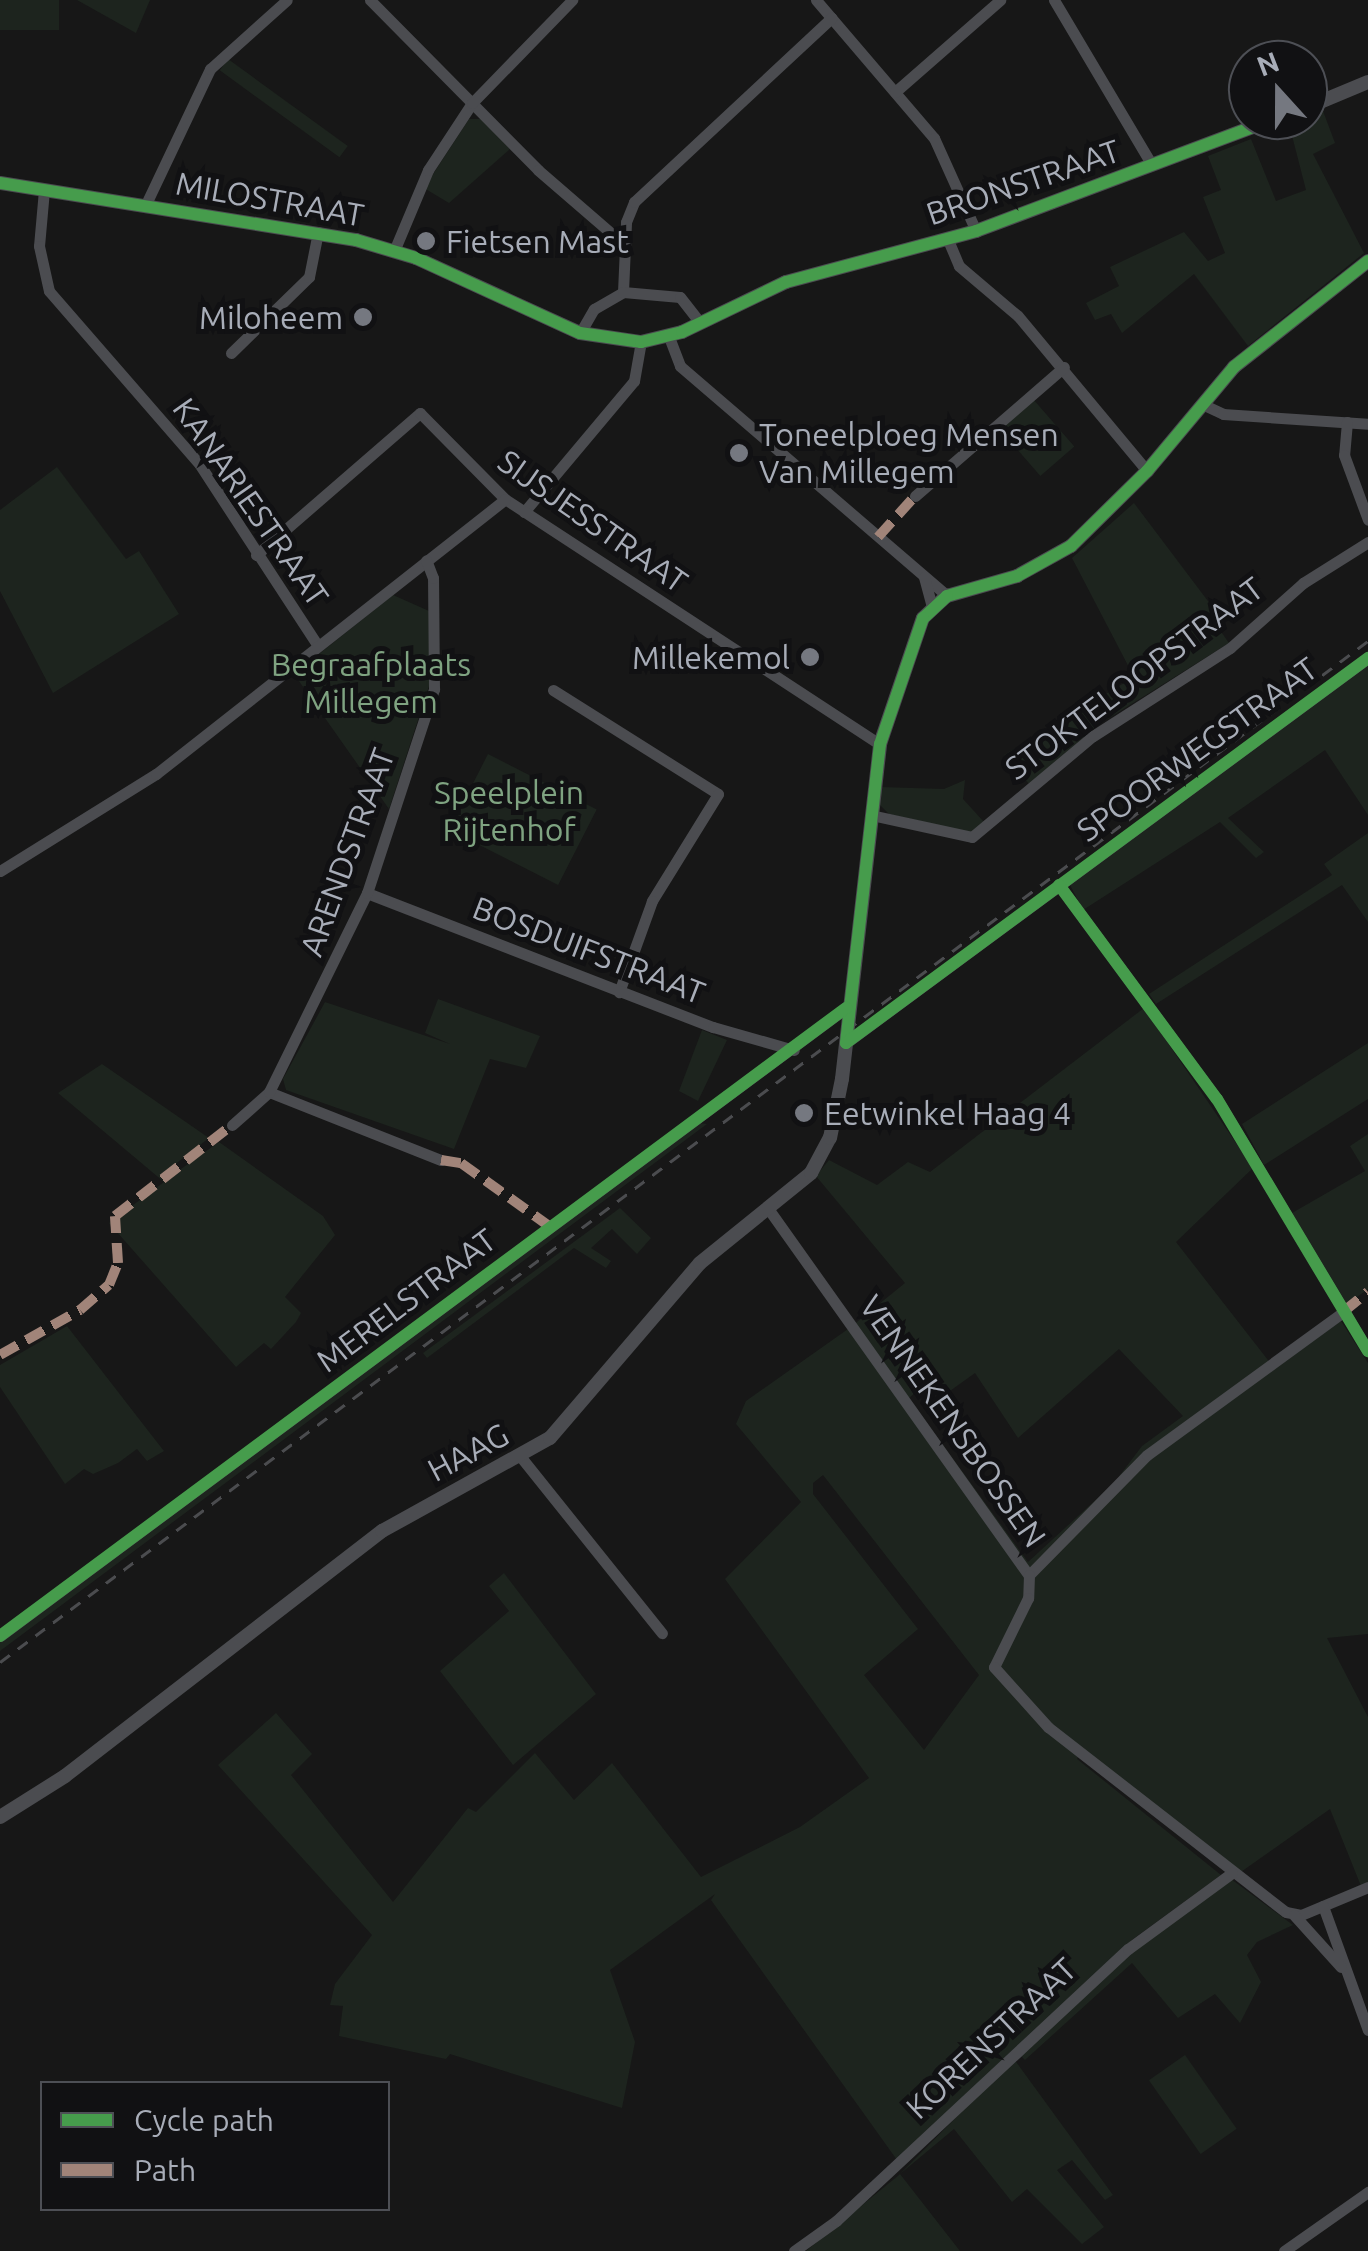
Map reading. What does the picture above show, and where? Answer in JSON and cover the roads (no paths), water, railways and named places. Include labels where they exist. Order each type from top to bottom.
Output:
[{"type":"street","points":[[145,206],[210,69],[287,0]]},
{"type":"street","points":[[370,0],[607,235],[626,246]]},
{"type":"street","points":[[394,251],[428,170],[472,103],[572,0]]},
{"type":"street","points":[[816,0],[945,154],[976,231]]},
{"type":"street","points":[[895,92],[1000,0]]},
{"type":"street","points":[[1054,0],[1152,166]]},
{"type":"street","points":[[623,292],[634,202],[830,18]]},
{"type":"street","points":[[1328,98],[1368,82]]},
{"type":"street","name":"BRONSTRAAT","points":[[640,342],[700,324],[786,282],[976,231],[1228,137]]},
{"type":"street","name":"MILOSTRAAT","points":[[0,183],[318,232],[394,251],[580,333],[640,342]]},
{"type":"street","name":"KANARIESTRAAT","points":[[44,190],[39,246],[49,291],[200,464],[316,644]]},
{"type":"street","points":[[231,353],[308,277],[318,232]]},
{"type":"street","points":[[948,240],[959,266],[1064,367],[1146,470]]},
{"type":"street","points":[[922,572],[932,606],[947,596],[998,583],[1055,557],[1146,470],[1252,350],[1368,261]]},
{"type":"street","points":[[580,333],[594,309],[623,292],[680,297],[700,324]]},
{"type":"street","points":[[669,336],[680,366],[947,596]]},
{"type":"street","points":[[524,512],[634,381],[640,342]]},
{"type":"street","points":[[915,496],[1064,367]]},
{"type":"street","points":[[1202,404],[1222,414],[1368,424]]},
{"type":"street","name":"SIJSJESSTRAAT","points":[[256,555],[420,413],[504,499],[880,744]]},
{"type":"street","points":[[1347,422],[1344,456],[1368,520]]},
{"type":"street","points":[[0,871],[156,774],[504,499]]},
{"type":"street","name":"STOKTELOOPSTRAAT","points":[[872,815],[972,837],[1092,736],[1230,648],[1303,583],[1368,542]]},
{"type":"street","name":"ARENDSTRAAT","points":[[232,1125],[269,1092],[368,893],[434,690],[435,612],[426,560]]},
{"type":"street","name":"HAAG","points":[[0,1816],[64,1776],[382,1531],[520,1456],[574,1418],[700,1263],[823,1157],[846,1043],[846,1008],[880,744],[917,628],[932,606]]},
{"type":"street","name":"SPOORWEGSTRAAT","points":[[846,1043],[1368,658]]},
{"type":"street","points":[[553,690],[718,794],[652,901],[618,992]]},
{"type":"street","points":[[1059,885],[1217,1099],[1368,1351]]},
{"type":"street","name":"BOSDUIFSTRAAT","points":[[368,893],[618,992],[794,1050]]},
{"type":"street","name":"MERELSTRAAT","points":[[0,1636],[846,1008]]},
{"type":"street","points":[[269,1092],[442,1160]]},
{"type":"street","name":"VENNEKENSBOSSEN","points":[[767,1207],[1029,1575],[1146,1456],[1343,1312]]},
{"type":"street","points":[[520,1456],[662,1633]]},
{"type":"street","points":[[1029,1575],[1028,1598],[994,1656],[1001,1677],[1048,1727],[1232,1873],[1294,1915],[1346,1972]]},
{"type":"street","name":"KORENSTRAAT","points":[[794,2251],[836,2221],[1128,1949],[1232,1873]]},
{"type":"street","points":[[1294,1915],[1368,1887]]},
{"type":"street","points":[[1323,1906],[1368,2030]]},
{"type":"street","points":[[1284,2251],[1368,2192]]},
{"type":"railway","points":[[0,1662],[1368,641]]},
{"type":"place","name":"Fietsen Mast","points":[[426,241]]},
{"type":"place","name":"Miloheem","points":[[363,317]]},
{"type":"place","name":"Toneelploeg Mensen Van Millegem","points":[[739,453]]},
{"type":"place","name":"Millekemol","points":[[810,657]]},
{"type":"place","name":"Eetwinkel Haag 4","points":[[804,1113]]},
{"type":"park label","name":"Begraafplaats Millegem","points":[[371,684]]},
{"type":"park label","name":"Speelplein Rijtenhof","points":[[509,812]]}]
